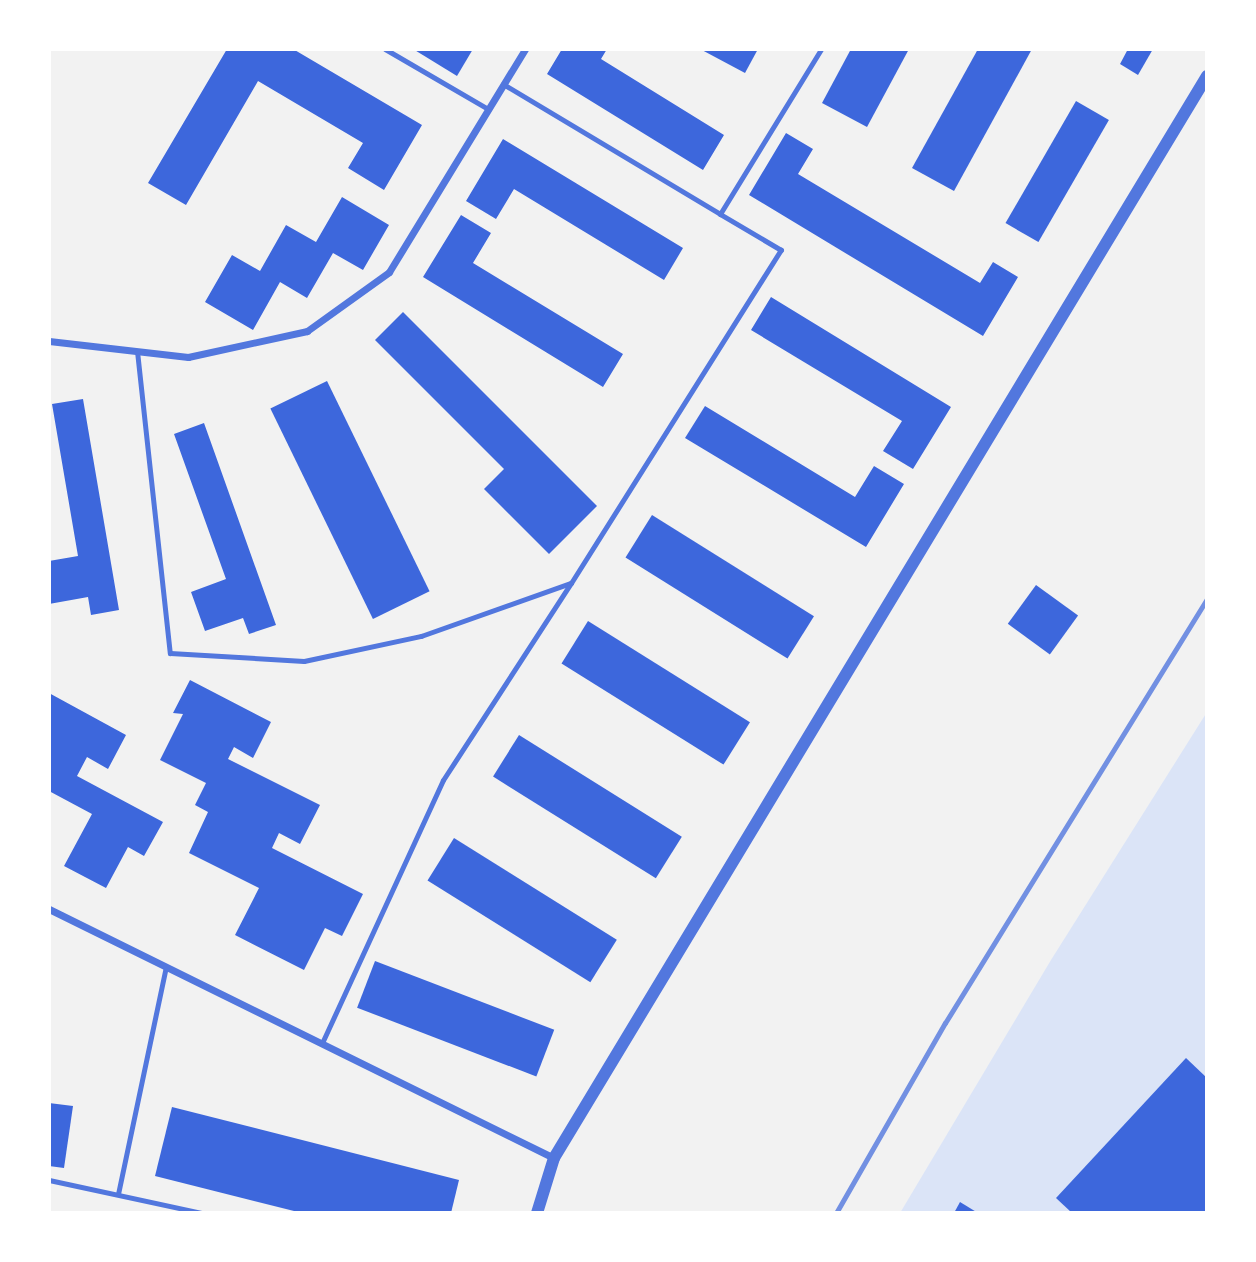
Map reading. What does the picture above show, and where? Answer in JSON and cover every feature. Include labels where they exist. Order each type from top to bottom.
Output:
[{"type":"street","points":[[49,341],[188,357],[307,331],[388,272],[525,49]]},
{"type":"street","points":[[537,1213],[554,1158],[1207,76]]},
{"type":"street","points":[[49,909],[554,1158]]},
{"type":"lane","points":[[386,49],[488,109]]},
{"type":"lane","points":[[720,214],[821,49]]},
{"type":"lane","points":[[322,1043],[443,780],[781,250],[503,84]]},
{"type":"lane","points":[[137,351],[170,653],[304,661],[421,636],[571,583]]},
{"type":"lane","points":[[118,1194],[166,967]]},
{"type":"lane","points":[[49,1180],[202,1213]]},
{"type":"shaded area","points":[[1207,712],[1207,1213],[900,1213],[1051,960]]},
{"type":"building","points":[[227,49],[293,49],[422,125],[384,190],[348,168],[363,143],[258,81],[186,205],[148,183]]},
{"type":"building","points":[[413,49],[473,49],[457,76]]},
{"type":"building","points":[[562,49],[607,49],[601,59],[724,135],[703,170],[547,74]]},
{"type":"building","points":[[700,49],[758,49],[745,73]]},
{"type":"building","points":[[851,49],[909,49],[867,127],[822,103]]},
{"type":"building","points":[[978,49],[1032,49],[954,191],[912,168]]},
{"type":"building","points":[[1128,49],[1153,49],[1138,75],[1120,64]]},
{"type":"building","points":[[1076,101],[1109,120],[1038,242],[1006,223]]},
{"type":"building","points":[[786,133],[813,149],[798,174],[980,283],[993,262],[1018,277],[983,336],[749,195]]},
{"type":"building","points":[[503,139],[683,248],[664,280],[514,189],[496,219],[466,201]]},
{"type":"building","points":[[342,197],[389,225],[363,270],[333,253],[307,298],[280,282],[253,330],[205,302],[232,255],[260,271],[286,225],[316,242]]},
{"type":"building","points":[[461,215],[491,233],[473,263],[623,354],[603,387],[423,277]]},
{"type":"building","points":[[771,297],[951,407],[913,469],[883,451],[902,421],[751,330]]},
{"type":"building","points":[[403,312],[597,506],[549,554],[484,489],[504,469],[375,340]]},
{"type":"building","points":[[327,381],[430,591],[373,619],[270,409]]},
{"type":"building","points":[[83,399],[119,610],[91,615],[88,597],[49,604],[49,561],[78,556],[52,404]]},
{"type":"building","points":[[705,406],[855,497],[874,466],[904,484],[866,547],[685,438]]},
{"type":"building","points":[[204,423],[276,625],[249,634],[243,618],[205,631],[191,592],[226,579],[174,434]]},
{"type":"building","points":[[652,515],[814,616],[787,659],[626,557]]},
{"type":"building","points":[[1036,585],[1078,616],[1050,654],[1008,624]]},
{"type":"building","points":[[588,621],[750,722],[723,765],[562,663]]},
{"type":"building","points":[[190,680],[271,722],[253,758],[234,747],[228,759],[320,805],[300,844],[279,833],[272,848],[363,894],[342,936],[325,928],[304,970],[235,935],[259,888],[189,853],[208,812],[195,805],[206,783],[160,760],[183,714],[173,713]]},
{"type":"building","points":[[49,693],[126,735],[108,769],[87,757],[77,776],[163,822],[144,856],[128,847],[106,888],[64,866],[92,814],[49,791]]},
{"type":"building","points":[[519,735],[682,837],[656,878],[493,777]]},
{"type":"building","points":[[454,838],[617,940],[590,982],[428,880]]},
{"type":"building","points":[[375,961],[554,1030],[536,1076],[357,1008]]},
{"type":"building","points":[[1186,1058],[1207,1078],[1207,1213],[1072,1213],[1056,1198]]},
{"type":"building","points":[[49,1103],[73,1106],[64,1168],[49,1166]]},
{"type":"building","points":[[172,1107],[459,1180],[451,1213],[302,1213],[155,1176]]},
{"type":"building","points":[[960,1202],[978,1213],[954,1213]]},
{"type":"railway","points":[[836,1213],[945,1023],[1207,599]]}]
